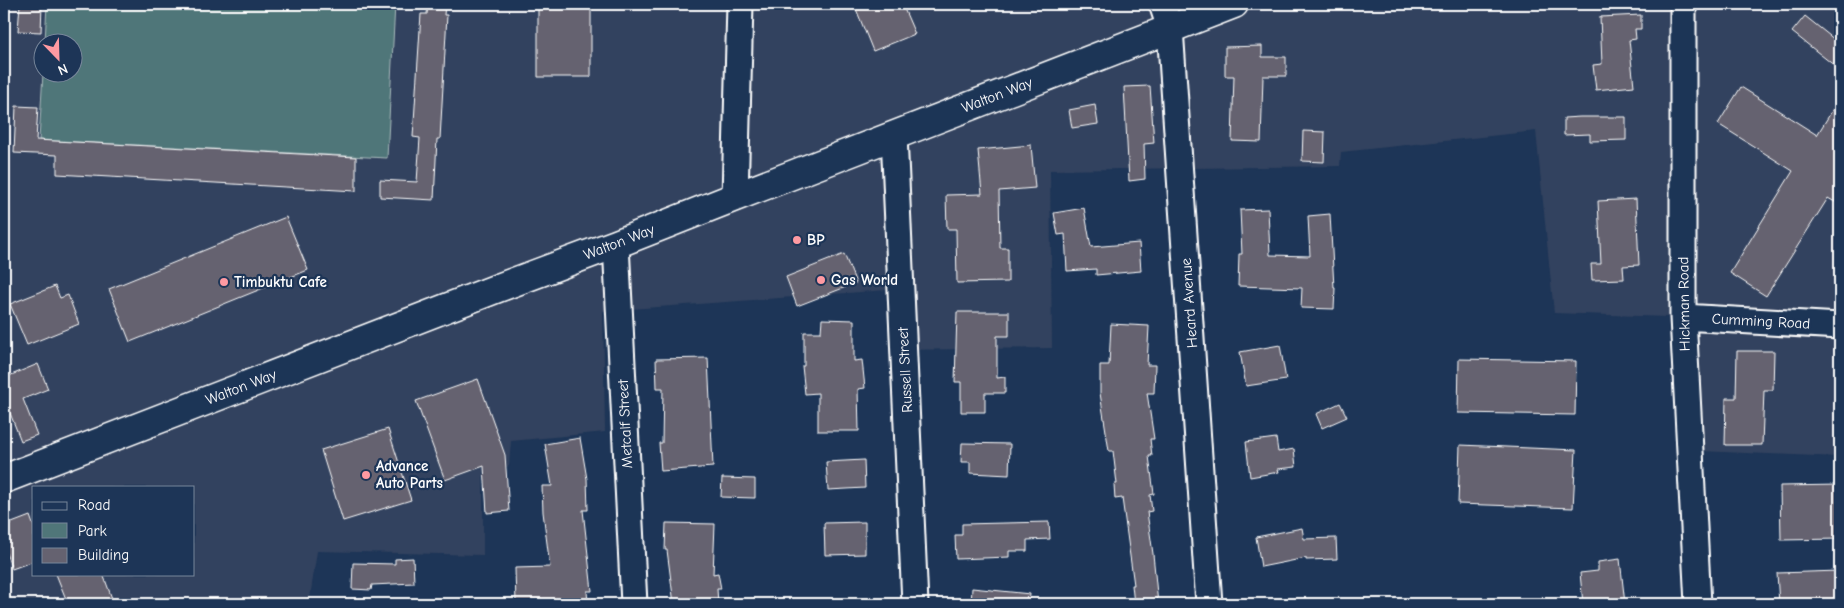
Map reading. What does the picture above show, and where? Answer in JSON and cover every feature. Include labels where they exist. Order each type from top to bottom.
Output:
[{"type":"main road","name":"Walton Way","points":[[4,479],[894,135],[1166,16],[1234,4]]},
{"type":"street","points":[[735,197],[740,4]]},
{"type":"street","name":"Hickman Road","points":[[1683,4],[1683,317],[1698,604]]},
{"type":"street","name":"Heard Avenue","points":[[1166,16],[1209,604]]},
{"type":"street","name":"Russell Street","points":[[894,135],[915,604]]},
{"type":"street","name":"Metcalf Street","points":[[616,244],[634,604]]},
{"type":"street","name":"Cumming Road","points":[[1683,317],[1840,326]]},
{"type":"shaded area","points":[[12,4],[1142,4],[1145,12],[1168,4],[1840,4],[1840,457],[1678,450],[1668,317],[1554,313],[1536,131],[1341,152],[1340,166],[1050,170],[1052,348],[890,350],[887,290],[603,311],[605,432],[511,441],[509,466],[483,476],[483,555],[317,551],[309,604],[4,604],[4,143]]},
{"type":"green space","points":[[47,4],[395,4],[387,158],[39,140],[42,82],[82,82],[82,32],[46,32]]},
{"type":"building","points":[[20,4],[42,4],[41,32],[18,31]]},
{"type":"building","points":[[428,4],[445,4],[444,15],[447,15],[440,139],[437,139],[434,200],[380,197],[380,180],[417,182],[420,138],[413,137],[421,14],[427,14]]},
{"type":"building","points":[[538,4],[591,4],[591,77],[538,77]]},
{"type":"building","points":[[854,4],[902,4],[915,34],[873,51]]},
{"type":"building","points":[[1641,15],[1641,29],[1635,29],[1636,39],[1629,40],[1634,86],[1596,90],[1593,65],[1602,64],[1600,17]]},
{"type":"building","points":[[1805,16],[1840,44],[1840,70],[1792,32]]},
{"type":"building","points":[[1262,46],[1262,57],[1286,57],[1286,76],[1263,76],[1261,142],[1232,141],[1234,76],[1225,76],[1225,47]]},
{"type":"building","points":[[1150,86],[1154,143],[1144,144],[1145,179],[1129,181],[1124,87]]},
{"type":"building","points":[[1741,87],[1817,135],[1840,98],[1840,205],[1828,198],[1766,296],[1730,273],[1793,171],[1718,124]]},
{"type":"building","points":[[1095,105],[1098,124],[1072,128],[1069,110]]},
{"type":"building","points":[[16,106],[38,107],[36,140],[356,157],[356,191],[57,174],[57,155],[14,153]]},
{"type":"building","points":[[1626,117],[1626,140],[1590,141],[1590,134],[1564,135],[1564,118]]},
{"type":"building","points":[[1303,131],[1325,132],[1324,162],[1302,161]]},
{"type":"building","points":[[1031,145],[1035,188],[999,191],[1000,248],[1008,248],[1008,282],[957,283],[956,229],[947,229],[946,195],[982,194],[978,150]]},
{"type":"building","points":[[1636,199],[1639,265],[1623,266],[1624,279],[1592,280],[1591,264],[1601,264],[1598,201]]},
{"type":"building","points":[[1084,208],[1091,247],[1139,243],[1141,271],[1096,275],[1096,269],[1067,271],[1065,234],[1058,235],[1054,213]]},
{"type":"building","points":[[1268,209],[1270,255],[1310,256],[1308,216],[1330,214],[1335,288],[1334,309],[1301,308],[1302,288],[1238,286],[1239,254],[1242,254],[1240,210]]},
{"type":"building","points":[[286,217],[308,270],[130,342],[109,289]]},
{"type":"building","name":"Gas World","points":[[844,254],[856,283],[797,306],[786,277]]},
{"type":"building","points":[[55,286],[60,298],[68,295],[79,324],[27,345],[10,304]]},
{"type":"building","points":[[957,312],[1009,312],[1009,336],[997,336],[997,378],[1005,377],[1005,393],[985,393],[985,412],[961,412],[961,382],[955,382]]},
{"type":"building","points":[[822,319],[854,320],[854,361],[862,360],[865,388],[858,389],[859,431],[818,431],[818,393],[805,394],[802,366],[804,366],[804,332],[821,332]]},
{"type":"building","points":[[1111,324],[1149,326],[1147,365],[1155,365],[1154,393],[1147,393],[1154,439],[1150,439],[1152,456],[1149,456],[1154,494],[1150,495],[1152,511],[1147,512],[1158,604],[1134,604],[1132,585],[1134,585],[1122,498],[1115,499],[1114,484],[1117,484],[1113,451],[1109,451],[1100,393],[1100,365],[1109,365]]},
{"type":"building","points":[[1280,345],[1286,380],[1246,386],[1240,352]]},
{"type":"building","points":[[1737,351],[1774,351],[1773,390],[1764,390],[1762,445],[1725,445],[1726,398],[1736,398]]},
{"type":"building","points":[[708,358],[713,467],[661,471],[659,443],[662,443],[663,388],[657,388],[656,359]]},
{"type":"building","points":[[1459,359],[1576,361],[1575,415],[1458,413]]},
{"type":"building","points":[[38,364],[48,389],[23,399],[37,435],[21,441],[4,398],[4,378]]},
{"type":"building","points":[[478,379],[505,455],[509,511],[487,513],[484,466],[445,480],[416,401]]},
{"type":"building","points":[[1340,403],[1347,417],[1322,428],[1316,414]]},
{"type":"building","name":"Advance Auto Parts","points":[[388,429],[411,500],[343,521],[321,450]]},
{"type":"building","points":[[580,438],[587,479],[588,510],[583,510],[592,591],[587,591],[588,604],[516,604],[515,568],[550,567],[543,512],[542,486],[552,486],[545,444]]},
{"type":"building","points":[[1276,438],[1278,452],[1294,449],[1296,467],[1278,469],[1279,472],[1250,477],[1246,442]]},
{"type":"building","points":[[962,443],[1010,444],[1009,475],[970,473],[970,462],[961,462]]},
{"type":"building","points":[[1460,445],[1576,450],[1573,508],[1458,504]]},
{"type":"building","points":[[864,460],[865,488],[828,490],[826,462]]},
{"type":"building","points":[[722,478],[755,479],[755,498],[721,497]]},
{"type":"building","points":[[1840,485],[1840,539],[1781,540],[1780,486]]},
{"type":"building","points":[[30,516],[32,522],[32,562],[12,569],[4,548],[4,526]]},
{"type":"building","points":[[865,522],[865,554],[825,555],[824,523]]},
{"type":"building","points":[[1049,522],[1050,539],[1027,540],[1027,551],[1009,551],[1009,557],[956,559],[955,535],[962,535],[962,524]]},
{"type":"building","points":[[666,523],[715,524],[713,574],[718,573],[721,589],[717,589],[718,604],[674,604],[667,550],[665,550]]},
{"type":"building","points":[[1302,528],[1304,539],[1336,538],[1337,559],[1306,560],[1306,558],[1261,567],[1256,537]]},
{"type":"building","points":[[413,558],[414,583],[372,585],[371,590],[352,589],[353,563],[395,564],[395,559]]},
{"type":"building","points":[[1620,559],[1625,604],[1583,604],[1580,573],[1598,571],[1598,562]]},
{"type":"building","points":[[1840,571],[1840,604],[1779,604],[1777,573]]},
{"type":"building","points":[[57,576],[104,576],[114,604],[68,604]]},
{"type":"building","points":[[972,588],[1030,594],[1029,604],[971,604]]},
{"type":"place","name":"BP","points":[[797,240]]},
{"type":"place","name":"Gas World","points":[[821,280]]},
{"type":"place","name":"Timbuktu Cafe","points":[[224,282]]},
{"type":"place","name":"Advance Auto Parts","points":[[366,475]]}]
